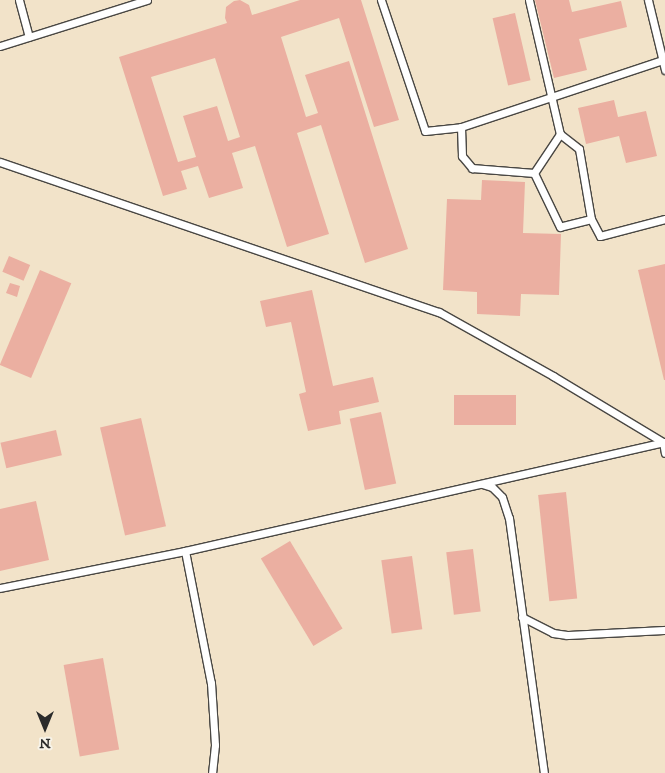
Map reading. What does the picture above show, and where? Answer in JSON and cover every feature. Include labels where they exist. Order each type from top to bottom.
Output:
[{"type":"lane","points":[[19,0],[29,37]]},
{"type":"lane","points":[[0,46],[147,0]]},
{"type":"lane","points":[[381,0],[426,131],[461,127],[662,60]]},
{"type":"lane","points":[[529,0],[560,134],[579,150],[591,218],[600,236],[665,220]]},
{"type":"lane","points":[[648,0],[665,70]]},
{"type":"lane","points":[[461,127],[462,156],[472,168],[534,173]]},
{"type":"lane","points":[[534,173],[560,134]]},
{"type":"lane","points":[[0,162],[439,312],[553,376],[664,442]]},
{"type":"lane","points":[[534,173],[560,227],[591,218]]},
{"type":"lane","points":[[664,442],[665,453]]},
{"type":"lane","points":[[0,588],[185,551],[664,442]]},
{"type":"lane","points":[[479,483],[492,487],[502,498],[509,518],[544,773]]},
{"type":"lane","points":[[185,551],[211,683],[215,746],[212,773]]},
{"type":"lane","points":[[522,617],[553,633],[567,635],[665,630]]},
{"type":"building","points":[[240,0],[249,5],[252,15],[300,0],[361,0],[399,120],[374,127],[339,18],[281,37],[306,117],[318,113],[305,75],[349,61],[408,249],[365,263],[321,125],[297,133],[329,234],[287,247],[255,146],[232,153],[243,188],[209,198],[198,166],[181,171],[187,189],[163,196],[119,57],[227,23],[225,18],[226,7],[234,1]],"holes":[[[215,58],[240,137],[228,141],[217,106],[183,116],[196,157],[178,162],[151,77]]]},
{"type":"building","points":[[535,0],[569,0],[572,12],[621,1],[627,27],[579,39],[587,70],[554,78]]},
{"type":"building","points":[[515,13],[531,80],[508,85],[493,18]]},
{"type":"building","points":[[614,100],[618,117],[646,111],[657,156],[626,163],[619,136],[586,144],[578,108]]},
{"type":"building","points":[[482,180],[525,182],[523,233],[561,234],[559,295],[521,294],[520,316],[477,314],[477,292],[443,290],[447,199],[481,200]]},
{"type":"building","points":[[9,256],[30,265],[24,281],[2,272]]},
{"type":"building","points":[[665,264],[665,380],[664,380],[638,270]]},
{"type":"building","points":[[40,270],[71,283],[31,378],[0,364]]},
{"type":"building","points":[[10,283],[20,286],[17,297],[6,293]]},
{"type":"building","points":[[312,290],[333,386],[373,377],[379,402],[339,411],[341,424],[308,431],[299,394],[306,392],[291,322],[266,327],[260,301]]},
{"type":"building","points":[[454,395],[516,395],[516,425],[454,425]]},
{"type":"building","points":[[381,412],[396,483],[365,490],[350,419]]},
{"type":"building","points":[[141,418],[166,526],[125,536],[100,427]]},
{"type":"building","points":[[56,430],[62,455],[6,468],[0,443]]},
{"type":"building","points":[[566,492],[577,598],[549,601],[538,495]]},
{"type":"building","points":[[36,501],[49,560],[0,571],[0,509]]},
{"type":"building","points":[[290,541],[343,628],[313,646],[261,559]]},
{"type":"building","points":[[473,549],[481,612],[454,615],[446,552]]},
{"type":"building","points":[[412,556],[422,629],[392,634],[381,560]]},
{"type":"building","points":[[103,658],[119,750],[80,757],[64,665]]}]
